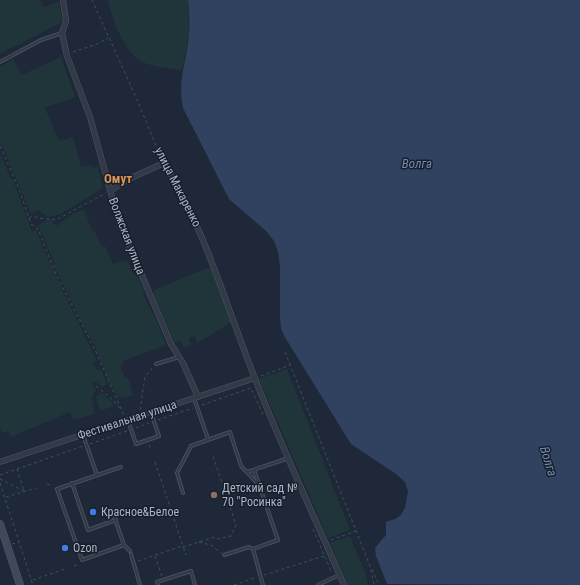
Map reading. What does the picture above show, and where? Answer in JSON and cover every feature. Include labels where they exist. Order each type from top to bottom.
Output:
[{"type":"street","name":"Волжская улица","points":[[63,0],[66,21],[62,33],[67,53],[76,83],[90,117],[110,191],[125,238],[171,344],[179,356],[196,398]]},
{"type":"street","points":[[110,191],[131,178],[164,163]]},
{"type":"street","name":"улица Макаренко","points":[[164,163],[178,186],[200,231],[255,378],[344,585]]},
{"type":"street","name":"Фестивальная улица","points":[[0,462],[255,378]]},
{"type":"street","points":[[0,524],[20,585]]},
{"type":"lane","points":[[0,62],[41,40],[62,33]]},
{"type":"lane","points":[[156,364],[179,356]]},
{"type":"lane","points":[[196,398],[208,439]]},
{"type":"lane","points":[[128,420],[136,444],[159,436],[151,413]]},
{"type":"lane","points":[[183,493],[177,473],[191,446],[230,432],[241,466],[259,485]]},
{"type":"lane","points":[[83,435],[96,475]]},
{"type":"lane","points":[[247,472],[289,458]]},
{"type":"lane","points":[[121,467],[57,489],[82,560],[124,545]]},
{"type":"lane","points":[[224,554],[248,547],[253,549],[278,540],[254,470]]},
{"type":"lane","points":[[72,483],[88,530],[116,520]]},
{"type":"lane","points":[[112,510],[124,545],[130,552],[140,585]]},
{"type":"lane","points":[[253,549],[263,585]]},
{"type":"lane","points":[[158,585],[157,582],[191,571],[195,585]]},
{"type":"lane","points":[[318,585],[340,575]]},
{"type":"path","name":"улица Макаренко","points":[[92,0],[164,163]]},
{"type":"path","points":[[67,53],[97,44],[109,37]]},
{"type":"path","points":[[0,146],[19,189],[31,224],[38,229],[56,274],[120,403],[121,410]]},
{"type":"path","points":[[29,218],[33,216],[40,220],[50,218],[56,220],[110,191]]},
{"type":"path","points":[[286,352],[356,531],[379,585]]},
{"type":"path","points":[[139,417],[144,377],[156,364]]},
{"type":"path","points":[[255,378],[290,365]]},
{"type":"path","points":[[96,386],[113,400],[128,420]]},
{"type":"path","points":[[0,475],[251,388],[264,417]]},
{"type":"path","points":[[147,440],[151,450]]},
{"type":"path","points":[[133,562],[215,537],[218,539],[230,536],[236,525],[212,453]]},
{"type":"path","points":[[155,462],[186,555]]},
{"type":"path","points":[[18,469],[24,491]]},
{"type":"path","points":[[0,479],[24,491]]},
{"type":"path","points":[[0,483],[33,585]]},
{"type":"path","points":[[47,484],[57,489]]},
{"type":"path","points":[[5,497],[36,488]]},
{"type":"path","points":[[313,528],[334,578]]},
{"type":"path","points":[[333,539],[356,531]]},
{"type":"path","points":[[198,542],[211,545],[224,554]]},
{"type":"path","points":[[155,555],[163,580]]},
{"type":"path","points":[[234,585],[324,556]]},
{"type":"path","points":[[74,566],[78,565],[82,560]]},
{"type":"path","points":[[370,566],[374,585]]},
{"type":"path","points":[[32,580],[64,570]]},
{"type":"green space","points":[[0,0],[40,0],[44,7],[59,1],[62,22],[0,54]]},
{"type":"green space","points":[[108,0],[188,0],[189,35],[182,70],[151,65],[136,58],[120,34],[112,16]]},
{"type":"green space","points":[[61,57],[75,97],[45,108],[59,141],[73,137],[81,167],[91,165],[92,168],[98,166],[103,188],[61,214],[48,217],[38,210],[31,214],[0,141],[0,67],[13,59],[22,75]]},
{"type":"green space","points":[[0,152],[11,179],[13,179],[32,232],[36,230],[55,274],[97,361],[93,363],[97,370],[101,369],[107,384],[102,387],[95,381],[92,382],[96,391],[92,396],[94,414],[73,420],[70,412],[11,437],[8,431],[2,433],[0,427]]},
{"type":"green space","points":[[84,209],[92,231],[94,230],[102,247],[105,246],[113,264],[127,260],[134,275],[136,274],[145,293],[143,294],[157,322],[166,345],[123,361],[124,364],[120,366],[125,378],[128,377],[133,395],[124,398],[123,396],[118,397],[108,379],[95,346],[80,320],[53,264],[56,263],[53,260],[38,225],[50,219],[56,226],[71,215]]},
{"type":"green space","points":[[207,268],[211,268],[232,322],[197,343],[195,335],[189,338],[191,345],[184,348],[181,341],[175,343],[154,296],[154,290]]},
{"type":"green space","points":[[287,369],[350,530],[328,538],[259,379]]},
{"type":"green space","points":[[102,393],[114,406],[100,411],[96,396]]},
{"type":"green space","points":[[350,536],[366,575],[368,585],[348,585],[330,543]]},
{"type":"water","name":"Волга","points":[[188,0],[580,0],[580,585],[387,584],[376,556],[375,548],[386,535],[386,522],[401,515],[405,508],[408,491],[405,482],[396,474],[351,444],[281,329],[280,266],[278,252],[274,241],[266,231],[229,199],[183,108],[181,88],[189,34]]},
{"type":"place","name":"Детский сад № 70 \"Росинка\"","points":[[214,495]]},
{"type":"place","name":"Красное&Белое","points":[[93,512]]},
{"type":"place","name":"Ozon","points":[[65,548]]},
{"type":"district","name":"Омут","points":[[118,178]]}]
